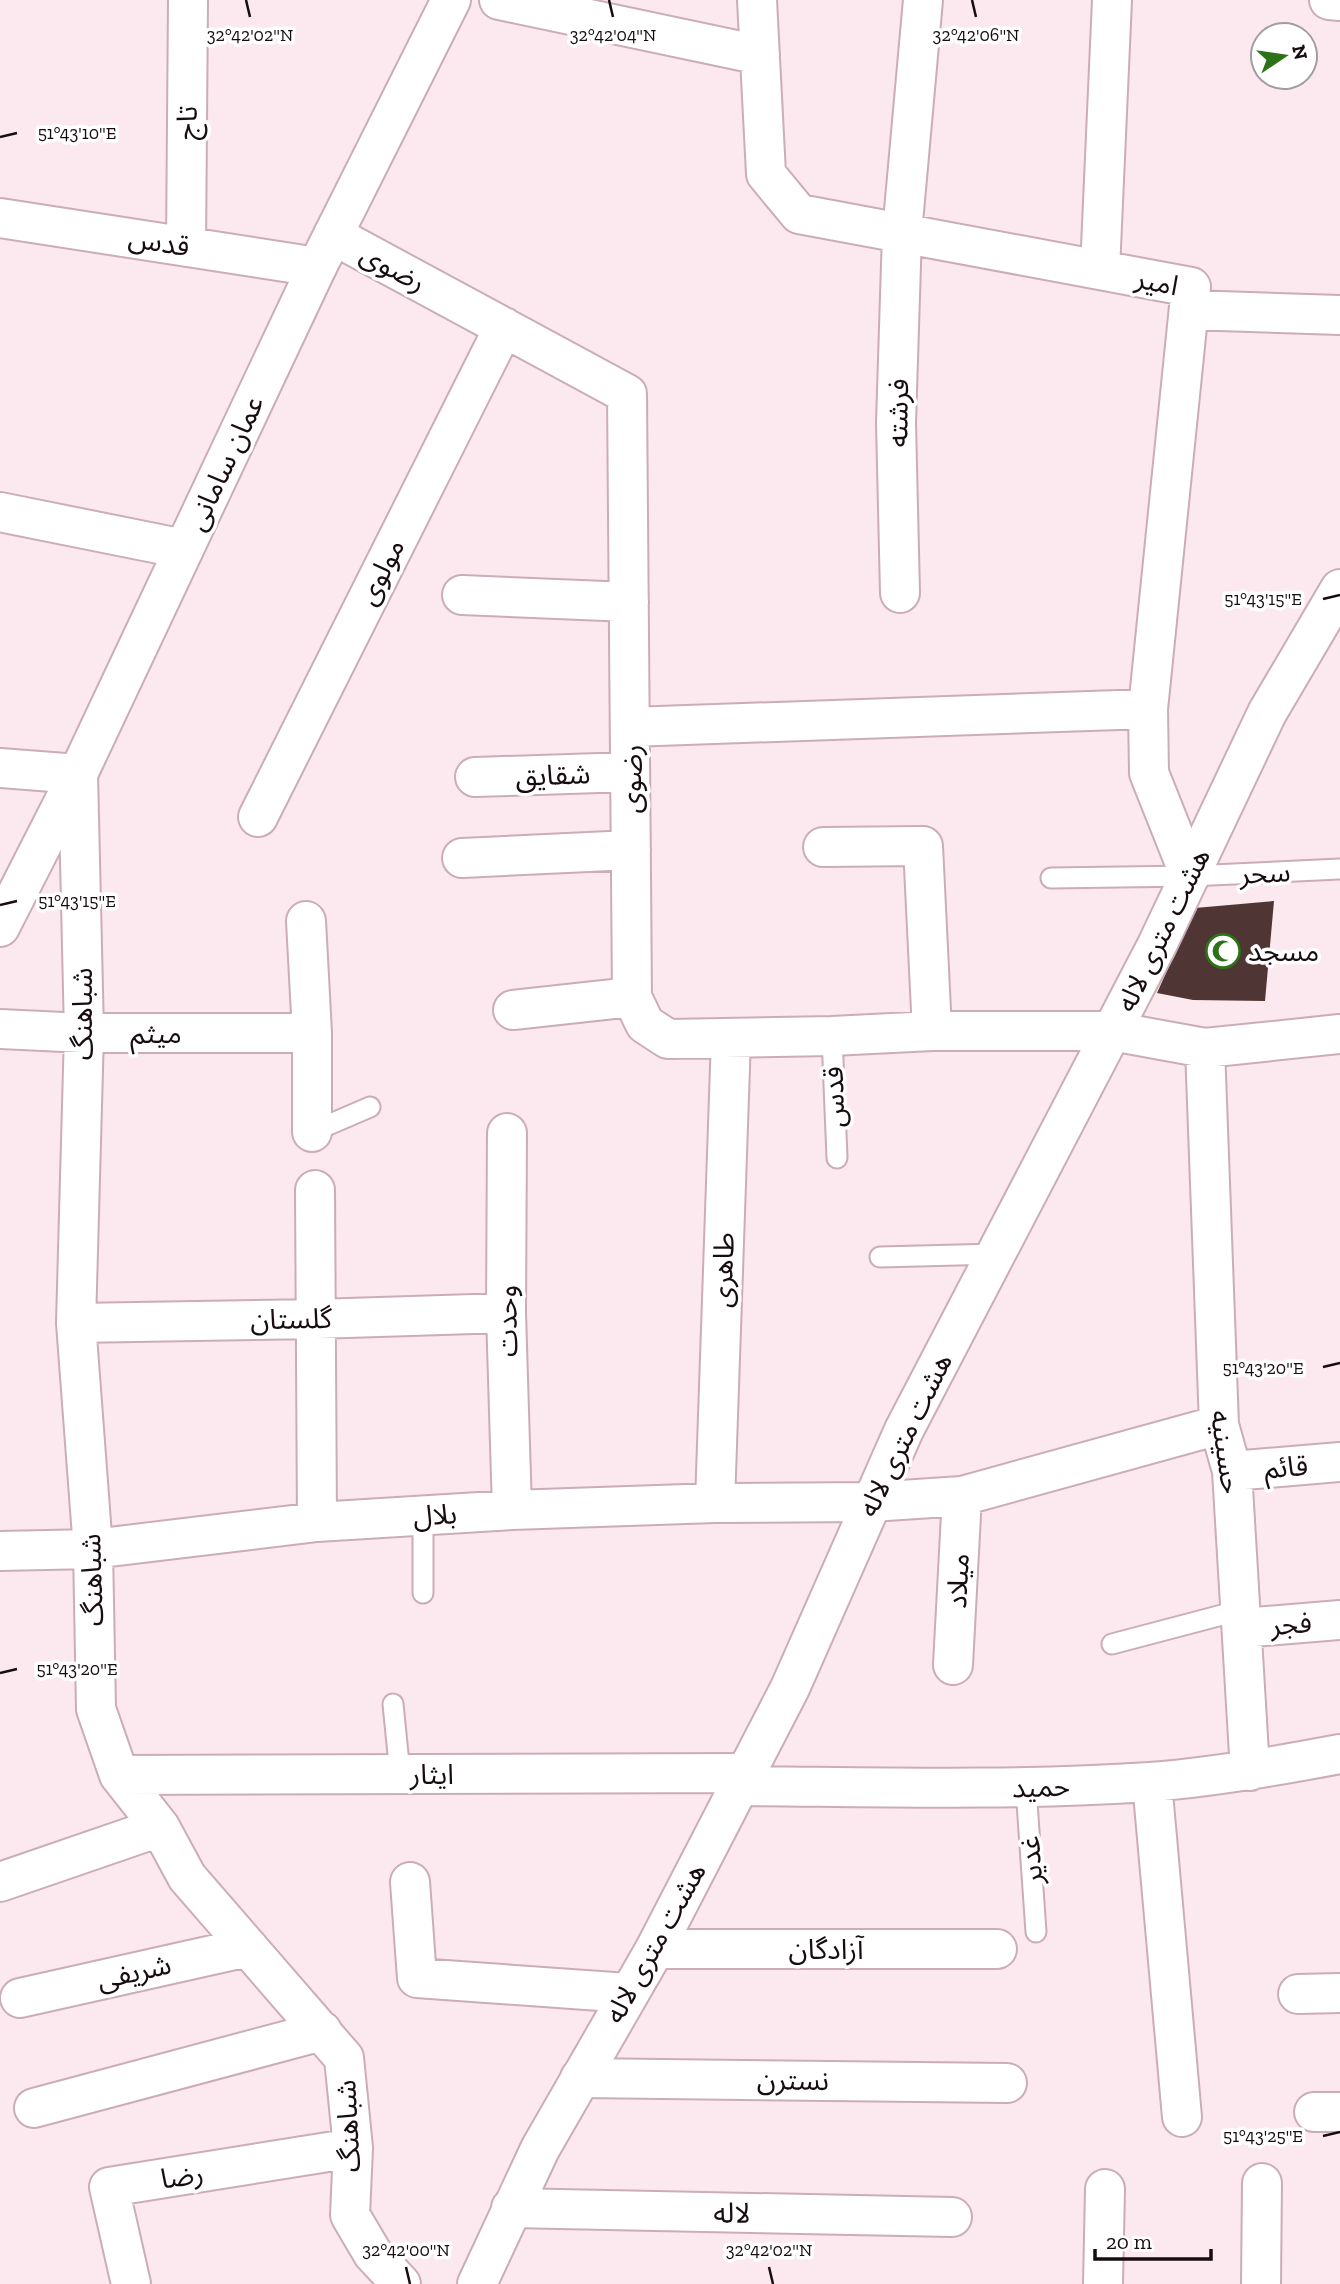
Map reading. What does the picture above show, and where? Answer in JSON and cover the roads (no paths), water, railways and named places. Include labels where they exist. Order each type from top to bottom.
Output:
[{"type":"street","name":"تاج","points":[[186,247],[188,0]]},
{"type":"street","name":"عمان سامانی","points":[[0,927],[78,774],[325,251],[451,0]]},
{"type":"street","points":[[499,0],[760,55]]},
{"type":"street","name":"امیر","points":[[757,0],[766,174],[799,214],[1191,287],[1147,709],[1149,772],[1190,876]]},
{"type":"street","name":"فرشته","points":[[900,593],[896,423],[902,233],[923,0]]},
{"type":"street","points":[[1100,270],[1112,0]]},
{"type":"street","points":[[1329,0],[1340,1]]},
{"type":"street","name":"قدس","points":[[0,218],[186,247],[325,251]]},
{"type":"street","name":"رضوی","points":[[325,251],[504,327],[627,394],[632,997],[645,1024],[668,1039],[932,1031],[1112,1031],[1205,1048],[1340,1034]]},
{"type":"street","points":[[1189,310],[1340,315]]},
{"type":"street","name":"مولوی","points":[[258,817],[504,327]]},
{"type":"street","points":[[0,512],[184,549]]},
{"type":"street","name":"هشت متری لاله","points":[[477,2284],[540,2149],[655,1949],[789,1688],[904,1430],[1112,1031],[1268,713],[1340,589]]},
{"type":"street","points":[[463,595],[629,602]]},
{"type":"street","points":[[630,727],[1147,709]]},
{"type":"street","points":[[0,768],[78,774]]},
{"type":"street","name":"شقایق","points":[[475,777],[630,772]]},
{"type":"street","name":"شباهنگ","points":[[78,774],[84,1033],[76,1323],[93,1549],[96,1709],[119,1775],[160,1827],[187,1877],[344,2058],[353,2148],[350,2215],[373,2254],[401,2284]]},
{"type":"street","points":[[823,847],[923,846],[932,1031]]},
{"type":"street","points":[[462,858],[631,849]]},
{"type":"street","points":[[306,921],[312,1033],[312,1132]]},
{"type":"street","points":[[513,1010],[632,997]]},
{"type":"street","name":"میثم","points":[[0,1029],[84,1033],[312,1033]]},
{"type":"street","name":"طاهری","points":[[715,1503],[732,1038]]},
{"type":"street","name":"حسینیه","points":[[1205,1048],[1219,1425],[1232,1471],[1250,1771]]},
{"type":"street","name":"وحدت","points":[[507,1133],[506,1312],[512,1510]]},
{"type":"street","points":[[315,1190],[317,1522]]},
{"type":"street","name":"گلستان","points":[[76,1323],[316,1319],[506,1312]]},
{"type":"street","name":"بلال","points":[[0,1551],[93,1549],[317,1522],[512,1510],[715,1503],[871,1502],[962,1496],[1219,1425]]},
{"type":"street","name":"قائم","points":[[1232,1471],[1340,1462]]},
{"type":"street","name":"میلاد","points":[[954,1665],[962,1496]]},
{"type":"street","name":"فجر","points":[[1241,1619],[1340,1620]]},
{"type":"street","name":"حمید","points":[[742,1779],[1026,1788],[1152,1782],[1250,1771],[1340,1754]]},
{"type":"street","name":"ایثار","points":[[119,1775],[400,1774],[742,1779]]},
{"type":"street","points":[[1152,1782],[1182,2117]]},
{"type":"street","points":[[0,1882],[160,1827]]},
{"type":"street","points":[[410,1882],[417,1978],[628,1993]]},
{"type":"street","name":"شریفی","points":[[20,1998],[248,1947]]},
{"type":"street","name":"آزادگان","points":[[655,1949],[997,1949]]},
{"type":"street","points":[[1298,1994],[1340,1993]]},
{"type":"street","points":[[34,2108],[322,2031]]},
{"type":"street","name":"نسترن","points":[[580,2078],[1007,2083]]},
{"type":"street","name":"رضا","points":[[131,2284],[109,2187],[353,2148]]},
{"type":"street","points":[[1261,2284],[1262,2183]]},
{"type":"street","points":[[1103,2284],[1105,2189]]},
{"type":"street","name":"لاله","points":[[511,2208],[952,2217]]},
{"type":"lane","name":"سحر","points":[[1051,878],[1190,876],[1340,869]]},
{"type":"lane","name":"قدس","points":[[832,1036],[837,1158]]},
{"type":"lane","points":[[312,1132],[370,1107]]},
{"type":"lane","points":[[880,1257],[996,1254]]},
{"type":"lane","points":[[422,1516],[423,1593]]},
{"type":"lane","points":[[1112,1644],[1241,1619]]},
{"type":"lane","points":[[393,1704],[400,1774]]},
{"type":"lane","name":"غدیر","points":[[1026,1788],[1036,1932]]},
{"type":"place","name":"مسجد","points":[[1223,951]]}]
